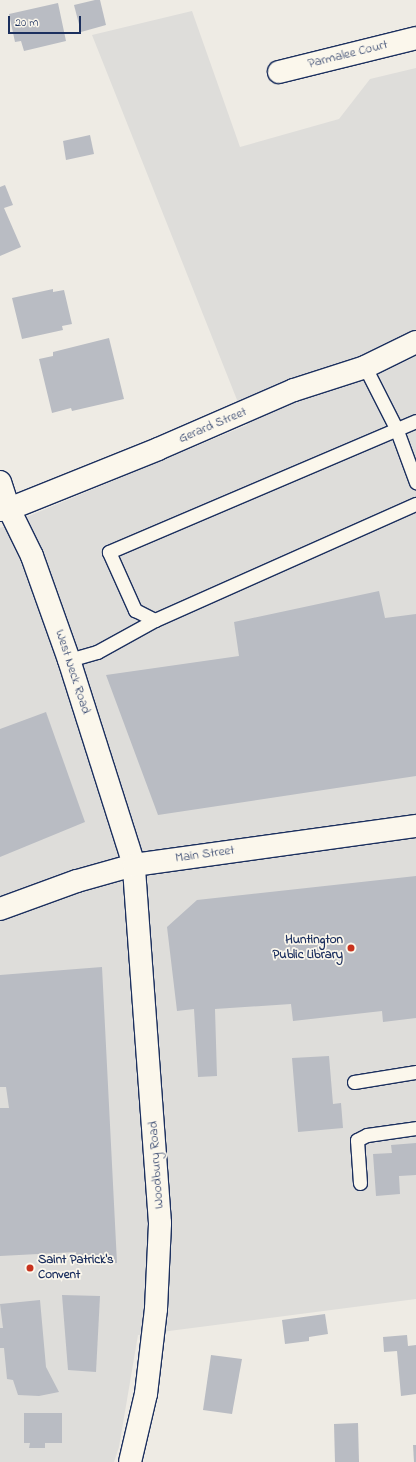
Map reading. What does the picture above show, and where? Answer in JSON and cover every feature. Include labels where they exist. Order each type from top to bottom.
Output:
[{"type":"main road","name":"Parmalee Court","points":[[279,72],[416,38]]},
{"type":"main road","name":"Gerard Street","points":[[4,509],[158,449],[294,390],[365,366],[416,342]]},
{"type":"main road","name":"West Neck Road","points":[[0,482],[4,509],[32,556],[68,660],[134,865]]},
{"type":"main road","name":"Main Street","points":[[0,909],[77,881],[134,865],[416,826]]},
{"type":"main road","name":"Woodbury Road","points":[[130,1462],[146,1394],[156,1309],[160,1223],[134,865]]},
{"type":"lane","points":[[365,366],[396,428],[416,482]]},
{"type":"lane","points":[[155,620],[135,610],[109,552],[416,420]]},
{"type":"lane","points":[[68,660],[97,652],[155,620],[416,504]]},
{"type":"lane","points":[[354,1082],[416,1072]]},
{"type":"lane","points":[[360,1183],[357,1140],[367,1135],[416,1128]]},
{"type":"shaded area","points":[[192,11],[240,147],[339,119],[370,79],[416,68],[416,1299],[138,1335],[119,1447],[114,1462],[0,1462],[0,528],[247,425],[92,35]]},
{"type":"building","points":[[100,0],[106,25],[81,32],[74,5]]},
{"type":"building","points":[[58,3],[66,41],[24,51],[21,41],[15,42],[9,14]]},
{"type":"building","points":[[90,135],[94,154],[66,160],[63,141]]},
{"type":"building","points":[[5,185],[13,205],[4,208],[21,247],[0,256],[0,187]]},
{"type":"building","points":[[53,289],[53,292],[64,290],[72,324],[62,326],[63,330],[22,339],[12,298]]},
{"type":"building","points":[[109,338],[124,399],[72,411],[71,408],[52,413],[39,359],[53,356],[53,352]]},
{"type":"building","points":[[379,591],[385,618],[416,614],[416,776],[158,815],[106,675],[239,656],[234,622]]},
{"type":"building","points":[[46,712],[85,822],[0,857],[0,729]]},
{"type":"building","points":[[416,876],[416,1018],[383,1022],[382,1011],[293,1021],[291,1004],[215,1009],[217,1076],[198,1077],[194,1009],[177,1011],[167,927],[197,900]]},
{"type":"building","points":[[102,967],[117,1263],[77,1265],[76,1252],[0,1256],[0,1108],[9,1108],[6,1087],[0,1087],[0,975]]},
{"type":"building","points":[[329,1056],[333,1104],[341,1103],[343,1128],[298,1132],[292,1058]]},
{"type":"building","points":[[416,1143],[416,1175],[399,1176],[400,1194],[376,1196],[373,1154],[392,1153],[391,1145]]},
{"type":"building","points":[[62,1295],[100,1296],[96,1372],[68,1370]]},
{"type":"building","points":[[40,1300],[46,1367],[59,1392],[39,1396],[18,1395],[13,1380],[7,1379],[4,1348],[0,1348],[0,1328],[3,1328],[0,1304]]},
{"type":"building","points":[[325,1314],[328,1334],[309,1337],[309,1341],[285,1344],[282,1320]]},
{"type":"building","points":[[407,1335],[408,1346],[416,1345],[416,1394],[401,1396],[397,1351],[384,1352],[383,1337]]},
{"type":"building","points":[[211,1355],[242,1359],[232,1414],[203,1410]]},
{"type":"building","points":[[24,1413],[62,1413],[62,1443],[45,1443],[45,1448],[29,1448],[30,1443],[24,1443]]},
{"type":"building","points":[[358,1423],[359,1462],[335,1462],[334,1424]]},
{"type":"building","points":[[413,1445],[416,1445],[416,1462],[414,1462]]},
{"type":"place","name":"Huntington Public Library","points":[[351,948]]},
{"type":"place","name":"Saint Patrick's Convent","points":[[30,1268]]}]
